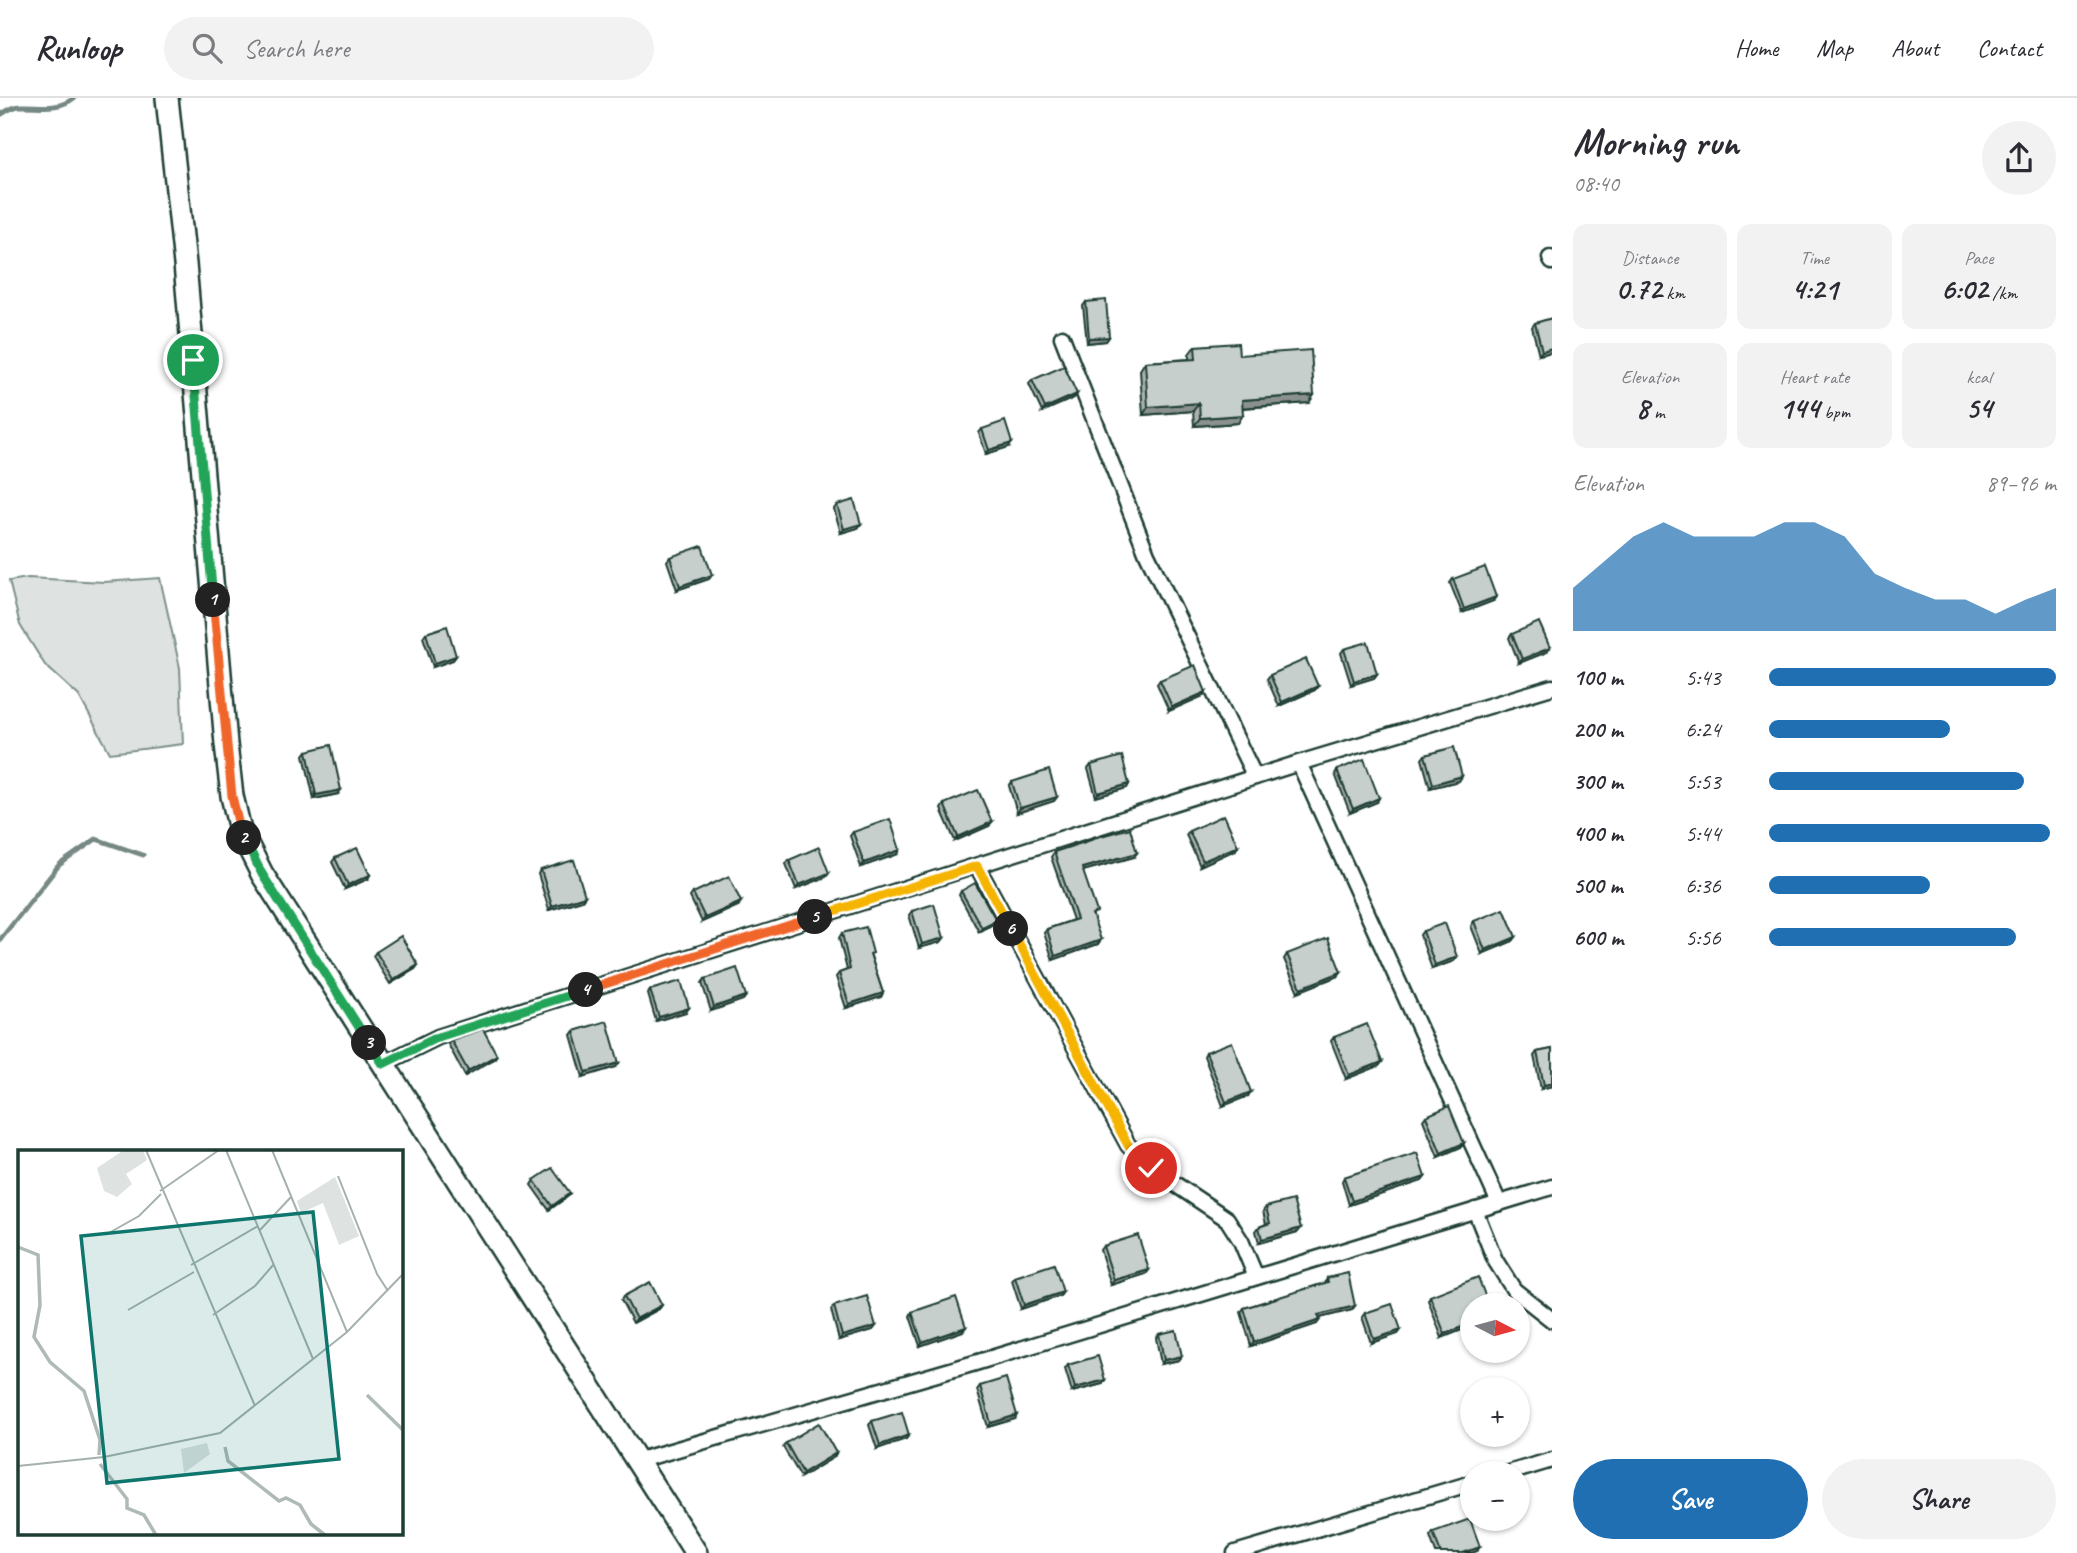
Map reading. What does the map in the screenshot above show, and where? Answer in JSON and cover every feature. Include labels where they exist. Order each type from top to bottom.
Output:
[{"type":"main road","points":[[167,98],[185,264],[226,744],[232,796],[240,830],[262,874],[696,1553]]},
{"type":"street","points":[[1062,337],[1147,554],[1255,777]]},
{"type":"street","points":[[383,1064],[438,1037],[1299,763],[1552,687]]},
{"type":"street","points":[[1299,763],[1499,1203]]},
{"type":"street","points":[[977,866],[1128,1145],[1151,1168],[1227,1219],[1241,1241],[1256,1277]]},
{"type":"street","points":[[636,1461],[975,1363],[1552,1187]]},
{"type":"street","points":[[1475,1210],[1495,1260],[1514,1290],[1552,1320]]},
{"type":"street","points":[[1530,1467],[1552,1460]]},
{"type":"street","points":[[1235,1553],[1460,1487]]},
{"type":"shaded area","points":[[28,578],[104,582],[160,578],[180,668],[183,744],[110,753],[79,696],[45,665],[20,625],[9,581]]},
{"type":"building","points":[[1106,300],[1109,337],[1089,338],[1086,302]]},
{"type":"building","points":[[1552,318],[1552,348],[1542,351],[1535,323]]},
{"type":"building","points":[[1238,343],[1239,355],[1311,350],[1314,395],[1242,400],[1243,415],[1200,418],[1199,403],[1148,407],[1145,362],[1196,359],[1195,346]]},
{"type":"building","points":[[1064,366],[1077,394],[1045,408],[1032,380]]},
{"type":"building","points":[[1005,421],[1012,443],[989,450],[982,429]]},
{"type":"building","points":[[854,500],[861,524],[844,529],[837,505]]},
{"type":"building","points":[[702,546],[712,575],[680,586],[670,557]]},
{"type":"building","points":[[1485,567],[1496,597],[1464,609],[1453,579]]},
{"type":"building","points":[[1539,622],[1550,648],[1522,659],[1512,634]]},
{"type":"building","points":[[447,626],[456,656],[435,663],[426,633]]},
{"type":"building","points":[[1368,642],[1377,674],[1354,681],[1344,649]]},
{"type":"building","points":[[1306,659],[1318,686],[1282,702],[1270,675]]},
{"type":"building","points":[[1195,665],[1206,692],[1172,707],[1160,680]]},
{"type":"building","points":[[331,745],[341,790],[316,795],[307,751]]},
{"type":"building","points":[[1454,747],[1462,776],[1433,784],[1425,755]]},
{"type":"building","points":[[1122,756],[1129,784],[1098,793],[1091,765]]},
{"type":"building","points":[[1364,759],[1379,798],[1353,809],[1337,770]]},
{"type":"building","points":[[1049,770],[1057,797],[1020,808],[1012,782]]},
{"type":"building","points":[[978,790],[992,822],[958,837],[944,804]]},
{"type":"building","points":[[1224,815],[1238,846],[1203,861],[1189,831]]},
{"type":"building","points":[[890,819],[900,850],[864,863],[853,832]]},
{"type":"building","points":[[1130,828],[1137,853],[1082,868],[1097,912],[1092,914],[1101,940],[1055,956],[1047,929],[1077,919],[1054,852]]},
{"type":"building","points":[[819,847],[829,873],[799,885],[789,860]]},
{"type":"building","points":[[357,848],[370,875],[348,885],[335,858]]},
{"type":"building","points":[[574,860],[585,896],[552,906],[541,870]]},
{"type":"building","points":[[729,876],[741,902],[705,918],[693,893]]},
{"type":"building","points":[[975,883],[996,920],[982,928],[961,891]]},
{"type":"building","points":[[934,904],[944,938],[922,944],[912,911]]},
{"type":"building","points":[[1504,909],[1516,937],[1485,950],[1474,921]]},
{"type":"building","points":[[1445,923],[1457,957],[1435,965],[1423,931]]},
{"type":"building","points":[[866,927],[873,953],[870,954],[883,993],[849,1004],[839,973],[850,969],[842,933]]},
{"type":"building","points":[[401,936],[418,965],[393,980],[376,952]]},
{"type":"building","points":[[1328,938],[1341,972],[1301,988],[1287,954]]},
{"type":"building","points":[[737,968],[746,996],[714,1007],[705,979]]},
{"type":"building","points":[[681,981],[689,1008],[659,1017],[650,990]]},
{"type":"building","points":[[607,1021],[619,1063],[586,1072],[574,1031]]},
{"type":"building","points":[[1367,1024],[1382,1062],[1349,1075],[1334,1037]]},
{"type":"building","points":[[483,1029],[497,1055],[468,1071],[451,1040]]},
{"type":"building","points":[[1232,1042],[1251,1092],[1226,1102],[1206,1052]]},
{"type":"building","points":[[1552,1049],[1552,1083],[1544,1085],[1537,1052]]},
{"type":"building","points":[[1449,1106],[1464,1143],[1441,1153],[1426,1116]]},
{"type":"building","points":[[1417,1153],[1425,1177],[1352,1201],[1344,1177]]},
{"type":"building","points":[[552,1168],[570,1193],[552,1206],[534,1180]]},
{"type":"building","points":[[1293,1200],[1301,1228],[1262,1239],[1259,1227],[1270,1223],[1266,1207]]},
{"type":"building","points":[[1138,1235],[1149,1270],[1114,1280],[1103,1246]]},
{"type":"building","points":[[1054,1264],[1063,1292],[1024,1305],[1015,1277]]},
{"type":"building","points":[[1348,1273],[1355,1306],[1318,1315],[1320,1320],[1254,1342],[1244,1308],[1328,1282],[1327,1278]]},
{"type":"building","points":[[1478,1277],[1484,1293],[1460,1293],[1460,1328],[1445,1334],[1430,1296]]},
{"type":"building","points":[[650,1282],[662,1305],[636,1319],[624,1296]]},
{"type":"building","points":[[867,1296],[876,1326],[842,1336],[834,1306]]},
{"type":"building","points":[[956,1297],[966,1327],[922,1342],[912,1312]]},
{"type":"building","points":[[1392,1304],[1401,1330],[1374,1339],[1365,1313]]},
{"type":"building","points":[[1176,1330],[1182,1356],[1164,1360],[1159,1334]]},
{"type":"building","points":[[1098,1356],[1105,1380],[1075,1388],[1068,1365]]},
{"type":"building","points":[[1006,1378],[1017,1415],[991,1423],[980,1386]]},
{"type":"building","points":[[902,1412],[909,1435],[880,1445],[872,1421]]},
{"type":"building","points":[[819,1423],[836,1453],[803,1473],[786,1443]]},
{"type":"building","points":[[1460,1523],[1460,1531],[1474,1531],[1480,1547],[1463,1553],[1441,1553],[1433,1532]]},
{"type":"waterway","points":[[0,115],[17,106],[54,106],[74,98]]},
{"type":"waterway","points":[[0,940],[59,865],[96,839],[143,855]]},
{"type":"route","points":[[193,360],[226,744],[232,796],[240,830],[262,874],[383,1064],[438,1037],[977,866],[1128,1145],[1151,1168]]}]
